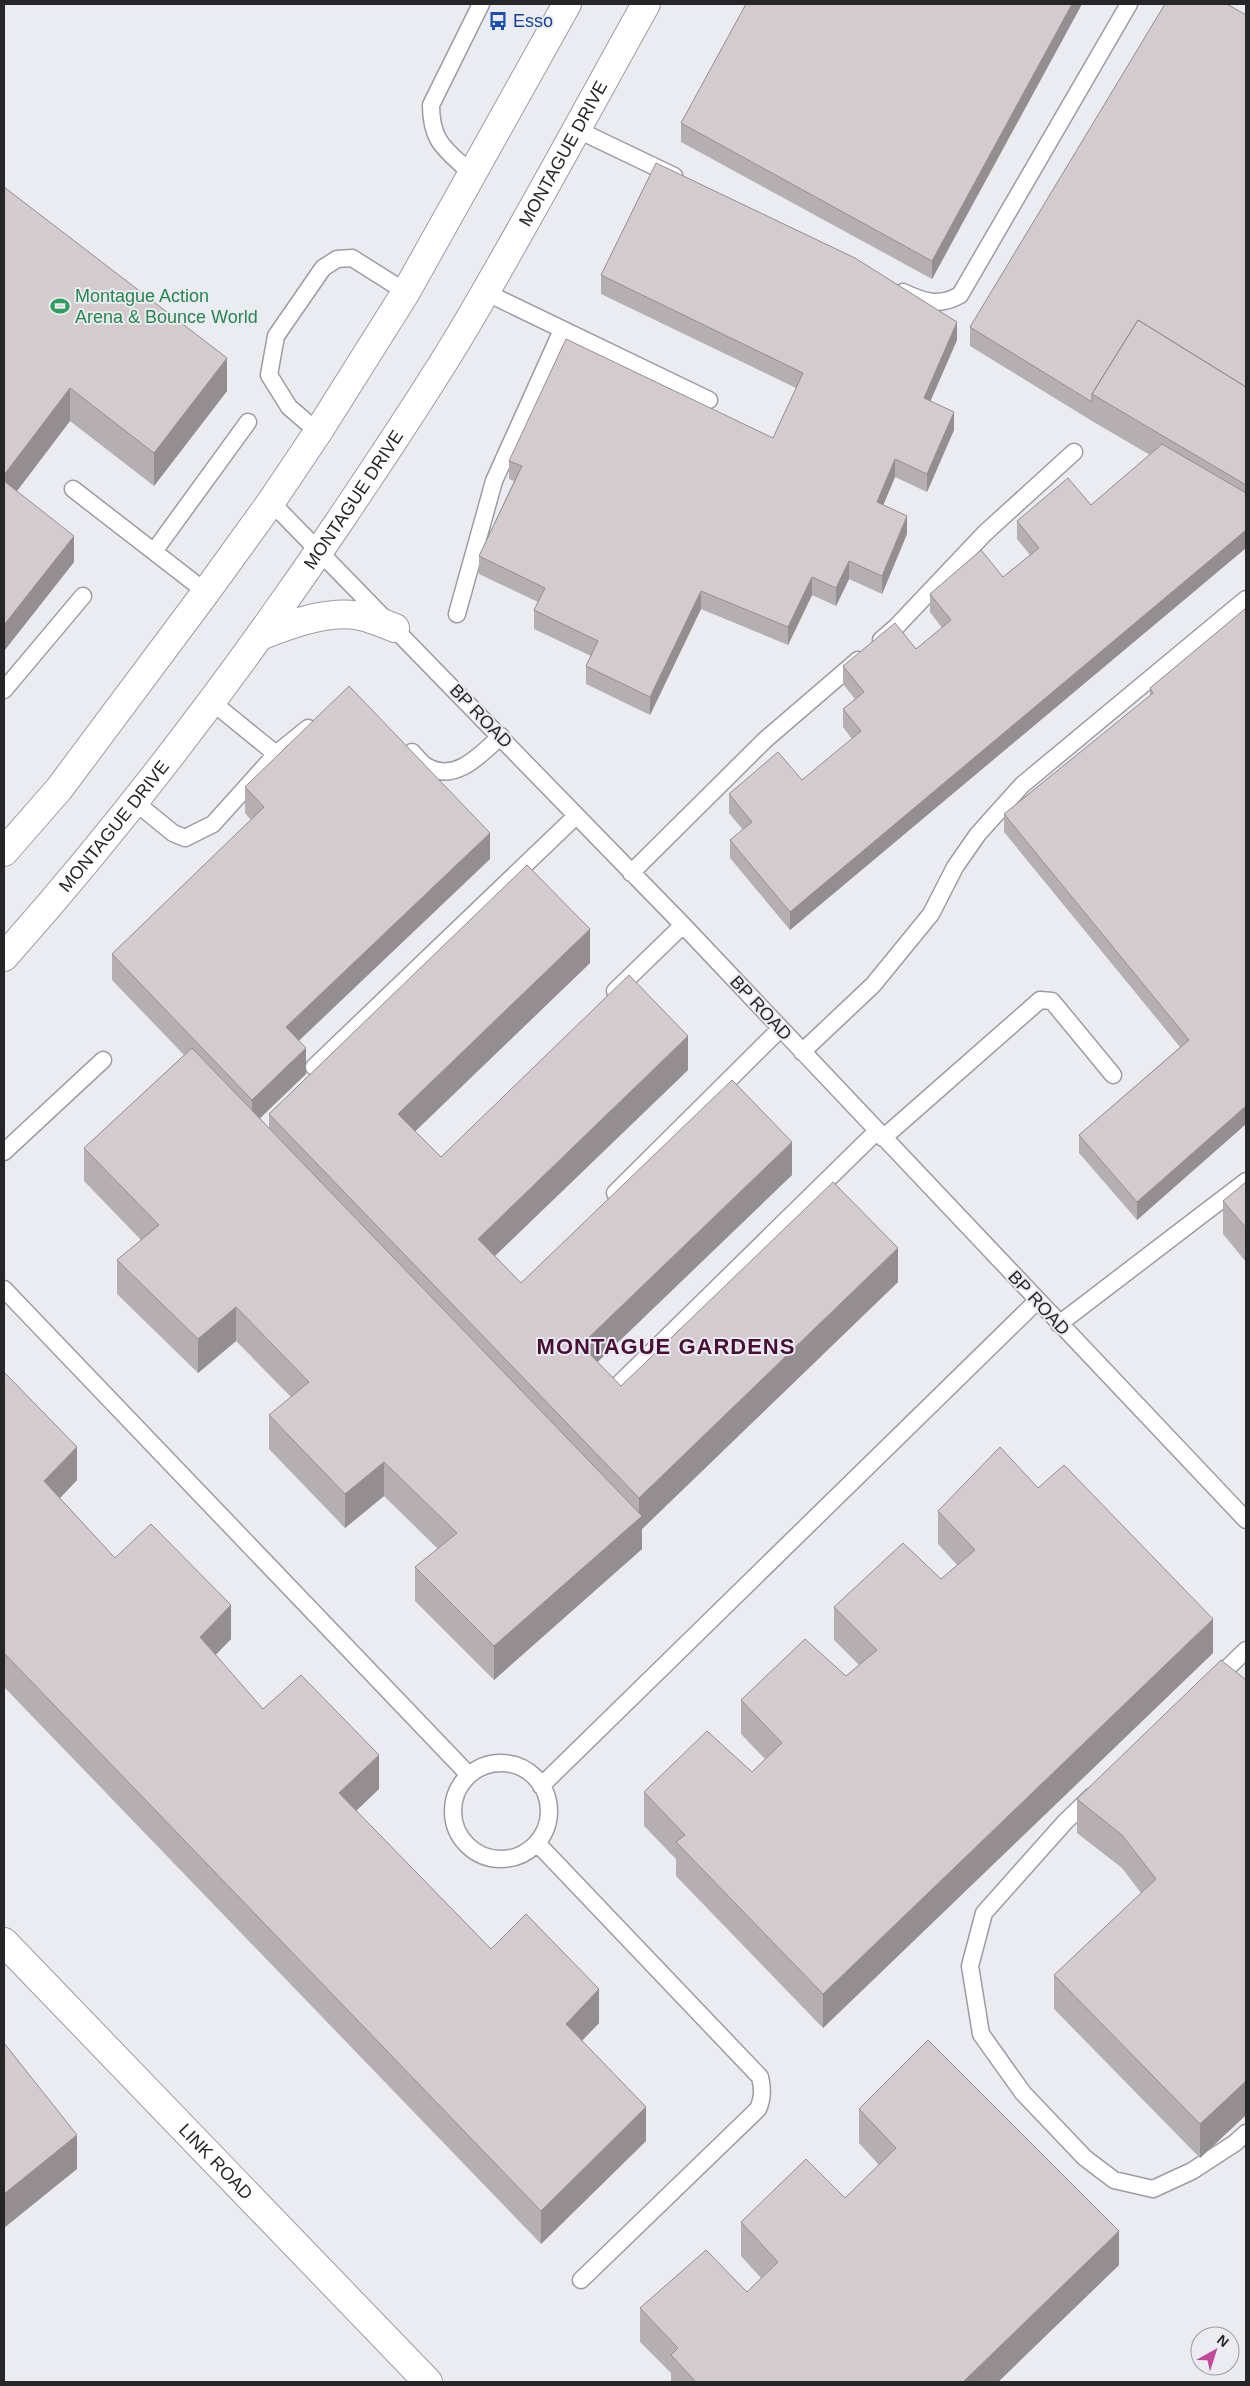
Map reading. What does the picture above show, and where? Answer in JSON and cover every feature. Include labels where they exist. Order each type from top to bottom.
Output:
[{"type":"main road","points":[[4,852],[58,789],[206,592],[271,502],[318,432],[406,292],[567,4]]},
{"type":"main road","name":"MONTAGUE DRIVE","points":[[4,957],[135,802],[212,702],[320,550],[427,389],[485,292],[646,4]]},
{"type":"main road","points":[[260,636],[292,623],[328,616],[364,616],[395,628]]},
{"type":"main road","name":"LINK ROAD","points":[[4,1942],[428,2382]]},
{"type":"lane","points":[[473,175],[436,139],[431,120],[431,105],[482,4]]},
{"type":"lane","points":[[886,284],[919,300],[947,302],[960,295],[1129,4]]},
{"type":"lane","points":[[576,129],[686,183]]},
{"type":"lane","points":[[318,432],[288,407],[269,375],[276,336],[323,268],[337,259],[352,258],[406,292]]},
{"type":"lane","points":[[485,292],[709,400]]},
{"type":"lane","points":[[457,614],[494,481],[562,330]]},
{"type":"lane","points":[[155,550],[248,422]]},
{"type":"lane","points":[[632,873],[766,740],[896,627],[985,533],[1074,452]]},
{"type":"lane","points":[[73,489],[155,550],[206,592]]},
{"type":"lane","name":"BP ROAD","points":[[271,502],[501,736],[1246,1520]]},
{"type":"lane","points":[[4,690],[83,596]]},
{"type":"lane","points":[[802,1052],[879,978],[931,914],[955,867],[978,834],[1022,785],[1246,599]]},
{"type":"lane","points":[[212,702],[276,754]]},
{"type":"lane","points":[[135,802],[173,834],[185,838],[213,824],[276,754],[320,720]]},
{"type":"lane","points":[[399,738],[426,767],[448,772],[470,765],[501,736]]},
{"type":"lane","points":[[314,1067],[576,816]]},
{"type":"lane","points":[[606,1001],[682,925]]},
{"type":"lane","points":[[613,1390],[880,1134],[1040,1000],[1052,1001],[1113,1075]]},
{"type":"lane","points":[[606,1201],[780,1029]]},
{"type":"lane","points":[[4,1152],[103,1060]]},
{"type":"lane","points":[[1059,1324],[1246,1181]]},
{"type":"lane","points":[[4,1289],[469,1775]]},
{"type":"lane","points":[[541,1786],[1037,1301]]},
{"type":"lane","points":[[1203,1692],[1246,1650]]},
{"type":"lane","points":[[498,1763],[515,1765],[530,1773],[541,1786],[547,1801],[548,1817],[543,1834],[537,1843],[519,1856],[503,1860],[486,1857],[471,1850],[460,1837],[454,1821],[453,1805],[458,1789],[469,1775],[482,1767],[498,1763]]},
{"type":"lane","points":[[1101,1788],[1065,1822],[984,1913],[970,1966],[981,2034],[1023,2093],[1084,2158],[1114,2180],[1153,2189],[1192,2171],[1235,2143],[1246,2133]]},
{"type":"lane","points":[[537,1843],[760,2077],[762,2087],[762,2100],[758,2109],[581,2280]]},
{"type":"building","points":[[746,4],[1072,4],[932,261],[681,123]]},
{"type":"building","points":[[1165,4],[1227,4],[1246,15],[1246,387],[1138,320],[1092,394],[1092,402],[970,327]]},
{"type":"building","points":[[656,163],[855,258],[957,322],[924,398],[954,412],[927,474],[895,459],[877,502],[907,516],[882,576],[849,561],[836,588],[812,577],[788,627],[701,591],[650,697],[586,666],[598,641],[534,610],[545,588],[479,556],[522,466],[509,461],[566,339],[773,438],[803,373],[601,275]]},
{"type":"building","name":"Montague Action Arena & Bounce World","points":[[4,187],[227,358],[154,453],[70,388],[4,475]]},
{"type":"building","points":[[1138,320],[1246,387],[1246,485],[1092,394]]},
{"type":"building","points":[[1162,444],[1246,493],[1246,530],[790,912],[730,840],[752,822],[729,794],[778,752],[802,780],[861,731],[843,709],[864,692],[843,666],[895,623],[916,649],[951,620],[930,594],[981,550],[1003,577],[1039,548],[1017,521],[1068,478],[1091,505]]},
{"type":"building","points":[[4,481],[74,536],[4,625]]},
{"type":"building","points":[[1246,608],[1246,1106],[1137,1202],[1079,1135],[1189,1040],[1004,814],[1153,693],[1150,688]]},
{"type":"building","points":[[349,686],[490,833],[286,1027],[306,1048],[252,1100],[112,954],[264,807],[245,787]]},
{"type":"building","points":[[527,865],[590,929],[398,1114],[441,1157],[629,975],[688,1036],[478,1239],[521,1283],[732,1080],[792,1142],[581,1345],[621,1386],[833,1182],[898,1248],[639,1498],[269,1114]]},
{"type":"building","points":[[192,1048],[642,1516],[494,1646],[415,1567],[457,1533],[384,1462],[345,1494],[269,1415],[309,1382],[236,1307],[198,1339],[117,1260],[159,1225],[84,1148]]},
{"type":"building","points":[[1246,1182],[1246,1228],[1223,1201]]},
{"type":"building","points":[[4,1372],[77,1447],[44,1481],[115,1558],[151,1524],[231,1605],[200,1637],[263,1709],[301,1675],[379,1755],[339,1793],[491,1949],[526,1914],[599,1989],[566,2024],[646,2107],[541,2211],[4,1653]]},
{"type":"building","points":[[1000,1447],[1038,1488],[1064,1465],[1213,1619],[823,1994],[676,1842],[685,1835],[644,1792],[707,1731],[752,1772],[782,1743],[741,1700],[805,1639],[846,1676],[877,1650],[834,1607],[903,1543],[941,1579],[975,1550],[938,1511]]},
{"type":"building","points":[[1221,1660],[1246,1680],[1246,2081],[1200,2124],[1054,1975],[1156,1879],[1122,1835],[1077,1799]]},
{"type":"building","points":[[928,2040],[1119,2231],[963,2382],[696,2382],[671,2355],[678,2348],[640,2308],[706,2250],[747,2292],[778,2262],[741,2222],[806,2159],[845,2198],[896,2148],[859,2109]]},
{"type":"building","points":[[4,2043],[77,2135],[4,2194]]},
{"type":"place","name":"Esso","points":[[498,21]]},
{"type":"place","name":"Montague Action Arena & Bounce World","points":[[60,306]]},
{"type":"district","name":"MONTAGUE GARDENS","points":[[666,1346]]}]
